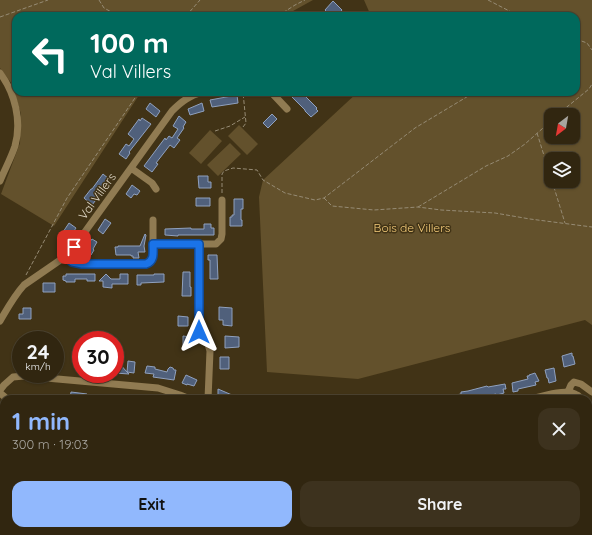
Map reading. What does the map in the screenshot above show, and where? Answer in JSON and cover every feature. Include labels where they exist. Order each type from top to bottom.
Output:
[{"type":"street","points":[[0,73],[12,93]]},
{"type":"street","points":[[0,181],[12,155],[15,144],[18,117],[14,96]]},
{"type":"street","name":"Val Villers","points":[[0,321],[14,297],[24,285],[66,256],[74,247],[172,111],[181,102],[193,96]]},
{"type":"street","points":[[275,96],[287,109]]},
{"type":"street","name":"Val Villers","points":[[131,168],[152,183],[156,189]]},
{"type":"street","points":[[153,244],[216,244],[221,239],[222,200]]},
{"type":"street","points":[[66,256],[72,262],[82,264],[149,263],[152,260],[153,220]]},
{"type":"street","points":[[199,244],[199,332],[201,339],[208,344],[210,350],[208,395]]},
{"type":"street","points":[[0,390],[13,377],[24,376],[158,388],[180,395]]},
{"type":"street","points":[[568,392],[574,382],[581,384],[592,392]]},
{"type":"street","points":[[549,395],[568,392],[577,395]]},
{"type":"path","points":[[14,12],[48,0]]},
{"type":"path","points":[[99,0],[104,8],[112,12]]},
{"type":"path","points":[[190,12],[200,0]]},
{"type":"path","points":[[284,12],[305,0]]},
{"type":"path","points":[[488,0],[511,12]]},
{"type":"path","points":[[0,17],[12,13]]},
{"type":"path","points":[[580,40],[587,43],[592,50]]},
{"type":"path","points":[[566,108],[589,89],[592,84]]},
{"type":"path","points":[[26,274],[67,198],[136,96]]},
{"type":"path","points":[[243,96],[246,123],[243,127]]},
{"type":"path","points":[[222,200],[222,174],[224,171],[233,168],[257,170],[263,180],[286,193],[315,200],[324,198],[415,128],[469,96]]},
{"type":"path","points":[[215,131],[230,126],[245,116]]},
{"type":"path","points":[[418,207],[486,166],[508,156],[525,144],[544,126]]},
{"type":"path","points":[[537,133],[544,156]]},
{"type":"path","points":[[554,188],[565,224]]},
{"type":"path","points":[[324,198],[332,206],[374,210],[418,207],[441,210],[495,213],[592,227]]},
{"type":"green space","points":[[0,0],[313,0],[291,12],[12,12],[12,84],[0,68]]},
{"type":"green space","name":"Bois de Villers","points":[[364,0],[592,0],[592,325],[585,320],[358,379],[267,372],[259,197],[263,180],[354,96],[580,96],[580,12],[369,12]]},
{"type":"green space","points":[[16,96],[138,96],[54,226],[1,194],[20,143],[21,114]]},
{"type":"green space","points":[[239,125],[258,144],[247,155],[228,136]]},
{"type":"green space","points":[[210,130],[222,141],[201,164],[189,153]]},
{"type":"green space","points":[[230,143],[241,154],[218,176],[207,165]]},
{"type":"building","points":[[333,1],[342,10],[340,12],[327,12],[325,10]]},
{"type":"building","points":[[237,96],[238,103],[212,107],[210,100]]},
{"type":"building","points":[[291,96],[307,96],[306,97],[318,111],[311,117]]},
{"type":"building","points":[[150,103],[160,111],[156,117],[146,109]]},
{"type":"building","points":[[202,103],[204,111],[190,115],[188,109]]},
{"type":"building","points":[[272,114],[277,119],[268,128],[263,123]]},
{"type":"building","points":[[179,116],[186,122],[177,138],[180,140],[174,148],[170,145],[156,163],[158,164],[152,172],[144,166],[165,138],[166,140],[169,136],[172,138],[178,129],[173,126]]},
{"type":"building","points":[[142,118],[151,124],[129,152],[130,153],[126,159],[119,154],[126,144],[129,146],[134,139],[128,134],[139,119],[140,121]]},
{"type":"building","points":[[103,174],[109,179],[105,186],[106,187],[92,205],[84,198]]},
{"type":"building","points":[[198,176],[208,176],[208,182],[211,182],[211,188],[199,188]]},
{"type":"building","points":[[132,185],[140,191],[137,195],[134,194],[131,198],[126,194]]},
{"type":"building","points":[[196,198],[210,198],[210,206],[196,206]]},
{"type":"building","points":[[234,199],[243,199],[243,209],[241,209],[242,226],[230,226],[230,217],[234,215]]},
{"type":"building","points":[[105,219],[111,223],[103,234],[98,230]]},
{"type":"building","points":[[69,223],[76,228],[70,237],[63,232]]},
{"type":"building","points":[[204,224],[211,224],[211,228],[214,228],[214,235],[165,235],[165,229],[204,229]]},
{"type":"building","points":[[145,234],[145,252],[138,252],[139,258],[133,258],[131,255],[116,255],[115,247],[140,246]]},
{"type":"building","points":[[92,239],[97,242],[91,255],[85,248]]},
{"type":"building","points":[[208,255],[217,255],[218,279],[210,279],[210,260],[208,260]]},
{"type":"building","points":[[183,272],[190,272],[191,296],[182,296]]},
{"type":"building","points":[[66,274],[95,274],[95,281],[75,279],[75,282],[66,282],[63,280],[63,276],[66,276]]},
{"type":"building","points":[[106,274],[111,279],[120,279],[120,274],[128,274],[128,284],[112,284],[112,288],[103,287],[103,281],[99,281]]},
{"type":"building","points":[[164,274],[164,282],[141,283],[141,285],[137,285],[137,275]]},
{"type":"building","points":[[43,283],[55,283],[55,292],[43,292]]},
{"type":"building","points":[[219,307],[232,308],[232,326],[223,325],[223,320],[219,320]]},
{"type":"building","points":[[23,308],[31,308],[31,319],[19,319],[19,314],[23,314]]},
{"type":"building","points":[[178,316],[188,317],[188,326],[178,326]]},
{"type":"building","points":[[183,336],[191,337],[191,347],[183,347]]},
{"type":"building","points":[[225,336],[239,337],[239,347],[225,348]]},
{"type":"building","points":[[572,353],[575,364],[564,367],[562,356]]},
{"type":"building","points":[[220,357],[229,357],[229,369],[220,369]]},
{"type":"building","points":[[128,361],[135,362],[134,373],[127,372]]},
{"type":"building","points":[[147,366],[155,367],[155,369],[167,372],[170,367],[173,368],[176,370],[174,380],[153,377],[154,374],[145,373]]},
{"type":"building","points":[[554,368],[556,381],[549,383],[545,370]]},
{"type":"building","points":[[124,369],[129,374],[124,374]]},
{"type":"building","points":[[535,373],[539,381],[535,382],[536,385],[518,389],[518,391],[513,392],[512,383],[528,379],[527,376]]},
{"type":"building","points":[[186,375],[197,380],[194,386],[182,383]]},
{"type":"building","points":[[505,384],[506,389],[503,389],[504,393],[497,395],[456,395],[461,394],[461,392]]},
{"type":"building","points":[[218,389],[232,395],[218,395]]},
{"type":"building","points":[[71,392],[87,394],[87,395],[71,395]]},
{"type":"route","points":[[74,247],[66,256],[72,262],[82,264],[146,264],[152,260],[153,244],[199,244],[199,332]]}]
